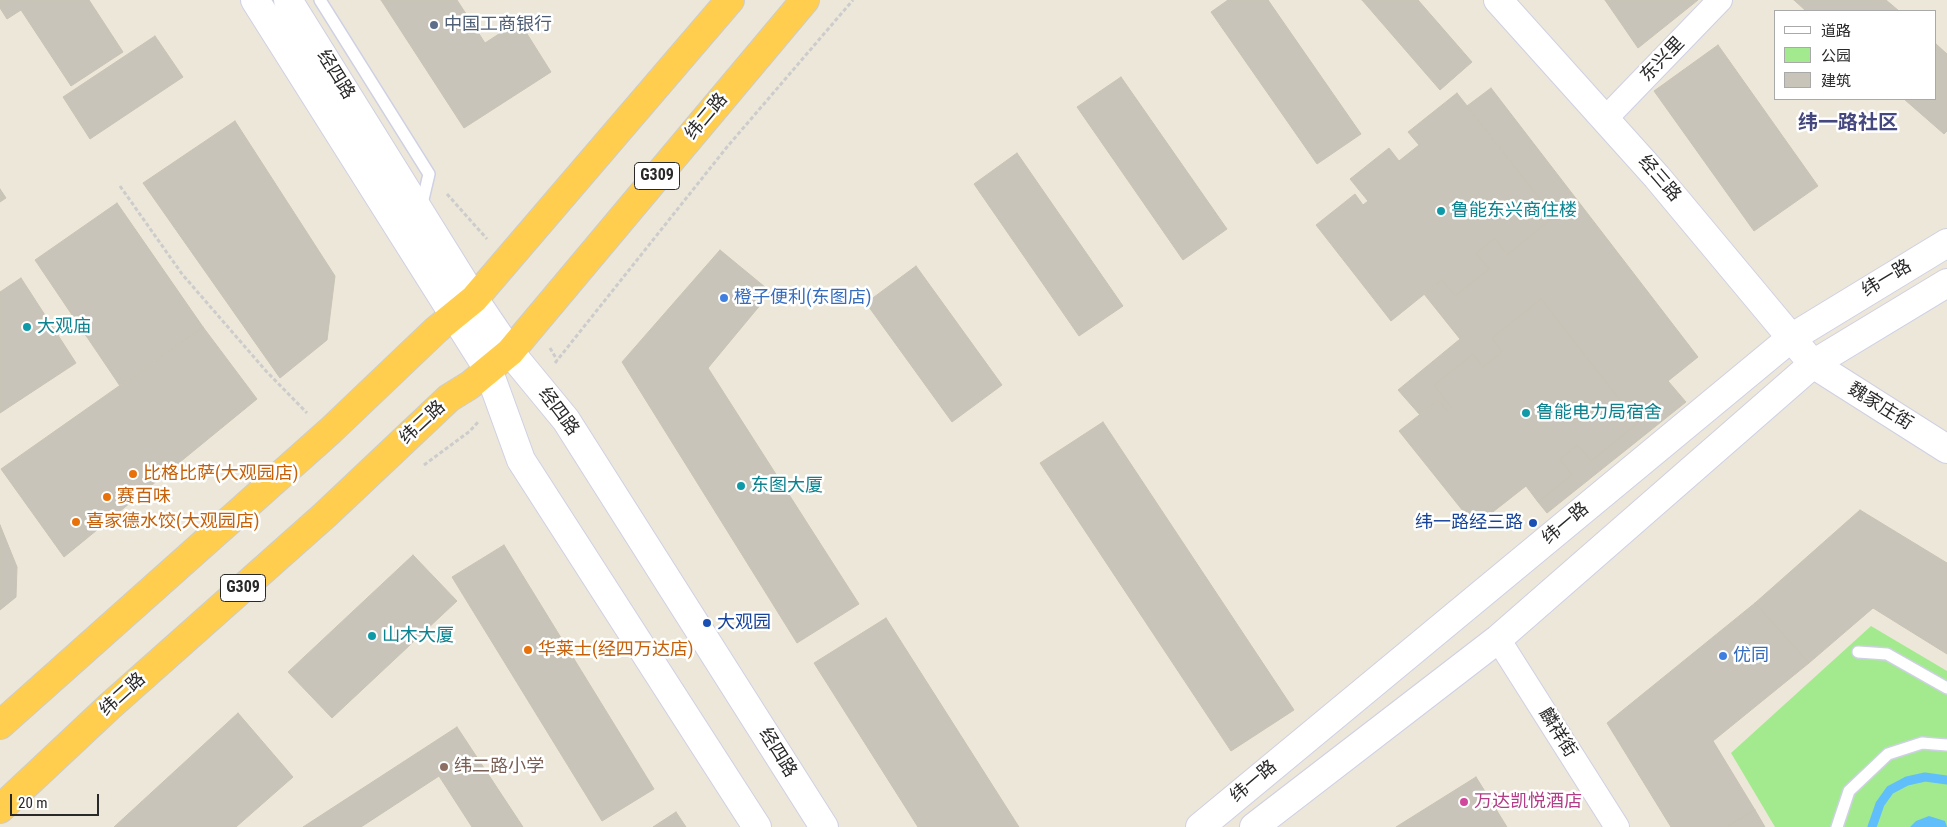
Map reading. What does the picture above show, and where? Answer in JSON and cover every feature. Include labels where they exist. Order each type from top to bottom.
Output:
[{"type":"highway","points":[[0,725],[330,431],[464,307],[730,0]]},
{"type":"highway","name":"纬二路","points":[[0,809],[110,706],[325,515],[449,398],[470,386],[510,352],[805,0]]},
{"type":"main road","name":"经四路","points":[[255,0],[464,307],[510,352],[566,420],[824,827]]},
{"type":"main road","name":"经四路","points":[[288,0],[459,276],[464,307],[521,460],[757,827]]},
{"type":"main road","name":"经三路","points":[[1498,0],[1658,177],[1813,364]]},
{"type":"main road","name":"纬一路","points":[[1200,827],[1791,338],[1947,243]]},
{"type":"main road","name":"纬一路","points":[[1254,827],[1498,639],[1813,364],[1947,283]]},
{"type":"main road","name":"魏家庄街","points":[[1813,364],[1947,450]]},
{"type":"street","name":"东兴里","points":[[1605,119],[1720,0]]},
{"type":"street","name":"麟祥街","points":[[1498,639],[1616,827]]},
{"type":"lane","points":[[320,0],[430,174],[420,213]]},
{"type":"lane","points":[[1858,652],[1887,654],[1947,688]]},
{"type":"lane","points":[[1837,827],[1849,791],[1888,754],[1922,743],[1947,745]]},
{"type":"path","points":[[120,186],[182,274],[266,371],[306,412],[330,431]]},
{"type":"path","points":[[459,276],[494,232]]},
{"type":"path","points":[[306,412],[313,406]]},
{"type":"green space","points":[[1871,626],[1947,671],[1947,827],[1775,827],[1731,753]]},
{"type":"water","points":[[1929,816],[1945,821],[1947,827],[1910,827],[1916,821]]},
{"type":"building","points":[[0,0],[89,0],[123,52],[71,86],[21,10],[7,19],[0,8]]},
{"type":"building","points":[[381,0],[457,0],[485,43],[519,21],[551,72],[464,128]]},
{"type":"building","points":[[1228,0],[1268,0],[1361,134],[1317,164],[1211,12]]},
{"type":"building","points":[[1362,0],[1418,0],[1472,62],[1440,90]]},
{"type":"building","points":[[1605,0],[1698,0],[1638,48]]},
{"type":"building","points":[[1794,0],[1886,0],[1898,10],[1805,10]]},
{"type":"building","points":[[155,36],[183,77],[90,139],[63,97]]},
{"type":"building","points":[[1718,45],[1818,186],[1754,231],[1654,91]]},
{"type":"building","points":[[1937,45],[1947,54],[1947,131],[1944,134],[1905,100],[1937,100]]},
{"type":"building","points":[[1121,77],[1227,229],[1183,260],[1077,107]]},
{"type":"building","points":[[1491,88],[1698,357],[1668,381],[1686,402],[1547,513],[1538,502],[1572,475],[1560,459],[1578,445],[1591,461],[1638,423],[1541,299],[1492,338],[1502,352],[1483,367],[1473,354],[1434,385],[1451,407],[1447,411],[1438,400],[1420,415],[1398,390],[1460,339],[1424,294],[1442,280],[1455,296],[1489,269],[1476,253],[1495,238],[1507,255],[1554,217],[1467,106]]},
{"type":"building","name":"鲁能东兴商住楼","points":[[1457,93],[1554,217],[1507,255],[1495,238],[1476,253],[1489,269],[1455,296],[1442,280],[1391,321],[1316,225],[1355,194],[1363,205],[1368,201],[1350,179],[1389,148],[1399,161],[1419,145],[1408,132]]},
{"type":"building","points":[[235,121],[335,276],[327,340],[280,378],[143,183]]},
{"type":"building","points":[[1017,153],[1123,306],[1079,336],[974,184]]},
{"type":"building","points":[[0,189],[6,198],[0,202]]},
{"type":"building","points":[[117,203],[203,327],[120,386],[35,260]]},
{"type":"building","name":"东图大厦","points":[[720,250],[771,292],[708,368],[859,604],[797,643],[622,362]]},
{"type":"building","points":[[916,266],[1002,385],[952,422],[866,303]]},
{"type":"building","name":"大观庙","points":[[21,278],[76,363],[0,413],[0,292]]},
{"type":"building","name":"鲁能电力局宿舍","points":[[1541,299],[1638,423],[1591,461],[1578,445],[1560,459],[1572,475],[1538,502],[1526,486],[1475,526],[1399,431],[1438,400],[1447,411],[1451,407],[1434,385],[1473,354],[1483,367],[1502,352],[1492,338]]},
{"type":"building","points":[[203,327],[257,399],[64,557],[1,469]]},
{"type":"building","points":[[1103,422],[1294,710],[1231,751],[1040,463]]},
{"type":"building","points":[[1860,510],[1947,563],[1947,654],[1873,608],[1809,663],[1755,603]]},
{"type":"building","points":[[0,525],[17,567],[16,597],[0,610]]},
{"type":"building","points":[[504,545],[654,789],[602,821],[452,577]]},
{"type":"building","name":"山木大厦","points":[[413,555],[457,601],[332,718],[288,672]]},
{"type":"building","points":[[1755,603],[1809,663],[1713,741],[1755,810],[1726,827],[1671,827],[1607,723]]},
{"type":"building","points":[[886,618],[1019,827],[918,827],[814,663]]},
{"type":"building","points":[[238,713],[293,777],[236,827],[114,827]]},
{"type":"building","points":[[457,727],[523,827],[472,827],[439,776],[361,827],[303,827]]},
{"type":"building","name":"万达凯悦酒店","points":[[1476,777],[1507,827],[1396,827]]},
{"type":"building","points":[[1755,810],[1765,827],[1726,827]]},
{"type":"building","points":[[676,812],[686,827],[653,827]]},
{"type":"waterway","points":[[1872,827],[1880,804],[1890,790],[1907,781],[1925,777],[1947,780]]},
{"type":"place","name":"中国工商银行","points":[[434,25]]},
{"type":"place","name":"鲁能东兴商住楼","points":[[1441,211]]},
{"type":"place","name":"橙子便利(东图店)","points":[[724,298]]},
{"type":"place","name":"大观庙","points":[[27,327]]},
{"type":"place","name":"鲁能电力局宿舍","points":[[1526,413]]},
{"type":"place","name":"比格比萨(大观园店)","points":[[133,474]]},
{"type":"place","name":"东图大厦","points":[[741,486]]},
{"type":"place","name":"赛百味","points":[[107,497]]},
{"type":"place","name":"喜家德水饺(大观园店)","points":[[76,522]]},
{"type":"place","name":"纬一路经三路","points":[[1533,523]]},
{"type":"place","name":"大观园","points":[[707,623]]},
{"type":"place","name":"山木大厦","points":[[372,636]]},
{"type":"place","name":"华莱士(经四万达店)","points":[[528,650]]},
{"type":"place","name":"优同","points":[[1723,656]]},
{"type":"place","name":"纬二路小学","points":[[444,767]]},
{"type":"place","name":"万达凯悦酒店","points":[[1464,802]]},
{"type":"district","name":"纬一路社区","points":[[1848,124]]}]
